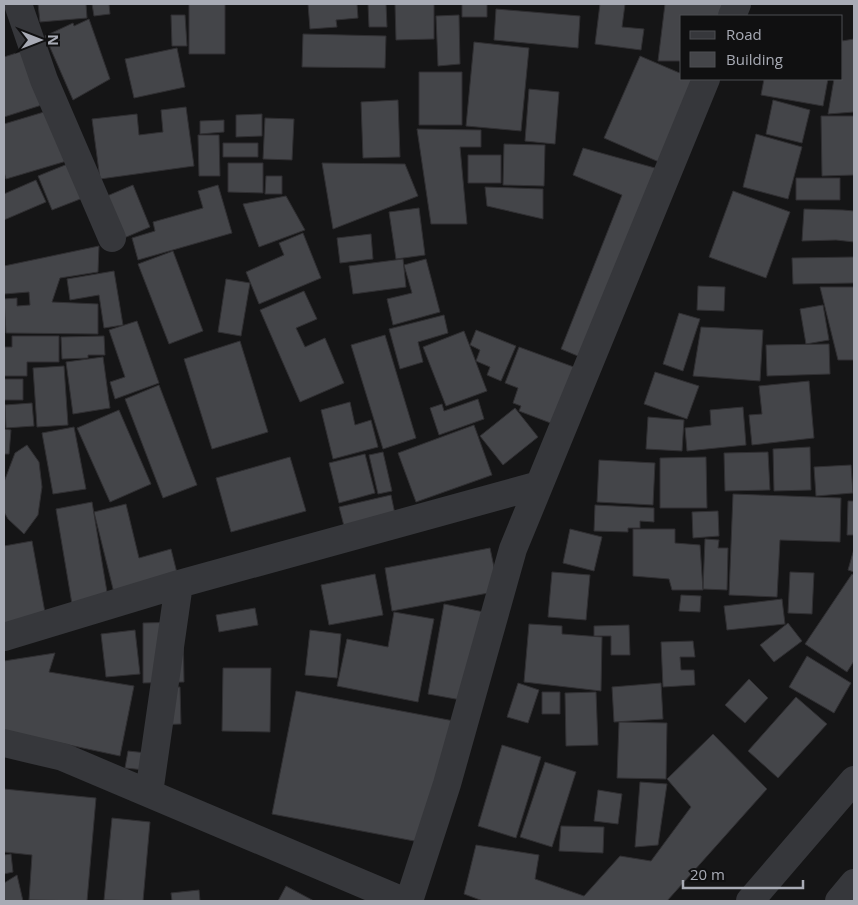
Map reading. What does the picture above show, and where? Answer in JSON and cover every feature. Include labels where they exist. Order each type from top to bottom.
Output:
[{"type":"street","points":[[18,4],[44,80],[112,238]]},
{"type":"street","points":[[409,901],[447,784],[513,549],[706,80]]},
{"type":"street","points":[[4,637],[179,584],[539,485]]},
{"type":"street","points":[[149,793],[179,584]]},
{"type":"street","points":[[4,743],[63,756],[403,901]]},
{"type":"street","points":[[750,901],[854,780]]},
{"type":"street","points":[[839,901],[854,883]]},
{"type":"building","points":[[38,4],[86,4],[87,18],[40,22]]},
{"type":"building","points":[[92,4],[109,4],[110,14],[94,16]]},
{"type":"building","points":[[189,4],[225,4],[225,54],[189,54]]},
{"type":"building","points":[[308,4],[357,4],[358,18],[336,20],[337,27],[310,29]]},
{"type":"building","points":[[368,4],[386,4],[387,27],[369,27]]},
{"type":"building","points":[[395,4],[434,4],[434,39],[396,40]]},
{"type":"building","points":[[462,4],[487,4],[487,17],[462,17]]},
{"type":"building","points":[[600,4],[625,4],[622,27],[644,29],[641,50],[595,44]]},
{"type":"building","points":[[665,4],[726,4],[724,15],[680,15],[680,61],[658,61]]},
{"type":"building","points":[[496,9],[580,16],[578,48],[494,40]]},
{"type":"building","points":[[171,15],[185,15],[187,46],[172,46]]},
{"type":"building","points":[[459,15],[460,64],[438,66],[436,16]]},
{"type":"building","points":[[89,19],[110,79],[73,100],[45,36],[73,23],[74,26]]},
{"type":"building","points":[[303,34],[386,36],[385,68],[302,67]]},
{"type":"building","points":[[854,39],[854,112],[828,114],[834,80],[843,80],[843,41]]},
{"type":"building","points":[[474,42],[529,48],[521,131],[466,126]]},
{"type":"building","points":[[177,48],[185,87],[134,98],[125,59]]},
{"type":"building","points":[[29,49],[45,104],[4,117],[4,57]]},
{"type":"building","points":[[640,56],[680,73],[680,80],[692,80],[675,169],[604,138]]},
{"type":"building","points":[[419,72],[462,72],[462,125],[419,125]]},
{"type":"building","points":[[764,80],[828,80],[823,106],[761,95]]},
{"type":"building","points":[[529,89],[559,92],[555,144],[525,141]]},
{"type":"building","points":[[398,100],[400,157],[363,158],[361,102]]},
{"type":"building","points":[[773,100],[810,110],[802,143],[766,134]]},
{"type":"building","points":[[186,107],[194,166],[100,179],[92,119],[137,114],[139,135],[163,132],[161,110]]},
{"type":"building","points":[[54,109],[70,160],[6,179],[4,172],[4,124]]},
{"type":"building","points":[[262,114],[262,136],[236,137],[236,115]]},
{"type":"building","points":[[821,116],[854,116],[854,175],[822,176]]},
{"type":"building","points":[[265,118],[294,119],[292,160],[263,159]]},
{"type":"building","points":[[224,120],[224,132],[200,134],[200,121]]},
{"type":"building","points":[[417,129],[481,130],[481,147],[460,147],[467,224],[431,224]]},
{"type":"building","points":[[756,134],[802,147],[788,199],[743,187]]},
{"type":"building","points":[[198,135],[219,135],[220,176],[199,176]]},
{"type":"building","points":[[223,143],[258,143],[258,157],[223,157]]},
{"type":"building","points":[[504,144],[545,145],[544,186],[503,185]]},
{"type":"building","points":[[583,148],[673,173],[597,364],[561,349],[622,195],[573,175]]},
{"type":"building","points":[[468,155],[501,155],[501,183],[468,183]]},
{"type":"building","points":[[75,161],[88,196],[52,210],[38,176]]},
{"type":"building","points":[[228,163],[263,163],[263,193],[228,192]]},
{"type":"building","points":[[322,163],[405,164],[418,196],[333,229]]},
{"type":"building","points":[[266,176],[282,176],[282,194],[265,194]]},
{"type":"building","points":[[796,178],[840,178],[840,200],[796,200]]},
{"type":"building","points":[[36,180],[46,202],[4,220],[4,194]]},
{"type":"building","points":[[133,185],[150,227],[124,238],[107,196]]},
{"type":"building","points":[[218,185],[232,233],[138,260],[132,238],[155,231],[153,222],[203,208],[198,191]]},
{"type":"building","points":[[485,187],[543,189],[543,219],[487,206]]},
{"type":"building","points":[[733,191],[790,212],[766,278],[709,257]]},
{"type":"building","points":[[286,196],[305,230],[259,247],[243,204]]},
{"type":"building","points":[[419,208],[425,255],[396,259],[389,212]]},
{"type":"building","points":[[804,209],[854,211],[854,242],[836,240],[802,241]]},
{"type":"building","points":[[303,233],[321,278],[259,304],[246,272],[284,255],[279,243]]},
{"type":"building","points":[[371,234],[373,259],[340,263],[337,238]]},
{"type":"building","points":[[99,246],[98,272],[60,278],[52,302],[98,304],[98,334],[6,333],[4,299],[17,298],[17,306],[30,305],[29,292],[4,294],[4,266]]},
{"type":"building","points":[[173,251],[203,331],[169,344],[138,264]]},
{"type":"building","points":[[854,257],[854,283],[793,284],[792,258]]},
{"type":"building","points":[[403,259],[406,287],[353,294],[349,266]]},
{"type":"building","points":[[426,259],[440,312],[393,325],[387,299],[412,293],[404,265]]},
{"type":"building","points":[[114,271],[123,325],[104,328],[99,295],[70,300],[67,279]]},
{"type":"building","points":[[226,279],[250,283],[241,336],[218,332]]},
{"type":"building","points":[[698,286],[725,287],[724,311],[697,310]]},
{"type":"building","points":[[820,287],[854,287],[854,360],[838,360]]},
{"type":"building","points":[[304,291],[317,319],[296,328],[305,347],[325,338],[344,383],[300,402],[260,310]]},
{"type":"building","points":[[823,305],[829,340],[806,344],[800,309]]},
{"type":"building","points":[[679,313],[700,319],[683,371],[663,364]]},
{"type":"building","points":[[444,315],[448,333],[418,342],[423,362],[400,369],[389,329]]},
{"type":"building","points":[[137,321],[159,383],[115,399],[110,382],[125,377],[109,330]]},
{"type":"building","points":[[701,327],[763,330],[760,381],[693,376]]},
{"type":"building","points":[[476,330],[516,346],[501,381],[487,375],[490,367],[476,361],[480,350],[470,345]]},
{"type":"building","points":[[464,331],[487,391],[446,406],[423,347]]},
{"type":"building","points":[[385,335],[416,438],[383,449],[351,345]]},
{"type":"building","points":[[12,336],[59,336],[59,362],[27,362],[27,376],[4,376],[4,347],[12,347]]},
{"type":"building","points":[[104,336],[105,355],[88,355],[88,358],[62,359],[61,337]]},
{"type":"building","points":[[240,341],[268,432],[212,449],[184,359]]},
{"type":"building","points":[[829,344],[830,374],[767,376],[766,345]]},
{"type":"building","points":[[519,347],[582,370],[561,427],[519,411],[521,406],[513,403],[518,388],[505,383]]},
{"type":"building","points":[[103,357],[110,408],[73,414],[66,362]]},
{"type":"building","points":[[64,366],[68,425],[37,427],[33,368]]},
{"type":"building","points":[[655,372],[699,386],[687,419],[644,404]]},
{"type":"building","points":[[4,379],[23,379],[23,400],[4,400]]},
{"type":"building","points":[[809,381],[814,438],[752,445],[749,415],[762,414],[759,386]]},
{"type":"building","points":[[159,385],[197,485],[163,498],[125,399]]},
{"type":"building","points":[[478,399],[484,419],[439,435],[430,408],[442,404],[444,411]]},
{"type":"building","points":[[350,402],[355,425],[371,420],[378,447],[333,459],[321,410]]},
{"type":"building","points":[[32,403],[34,426],[6,428],[5,405]]},
{"type":"building","points":[[743,407],[746,445],[687,451],[685,428],[711,425],[710,410]]},
{"type":"building","points":[[515,408],[538,437],[503,465],[480,436]]},
{"type":"building","points":[[119,410],[151,484],[110,502],[77,428]]},
{"type":"building","points":[[648,417],[684,420],[682,451],[646,449]]},
{"type":"building","points":[[474,425],[492,475],[416,502],[398,453]]},
{"type":"building","points":[[74,427],[86,489],[53,494],[42,433]]},
{"type":"building","points":[[4,429],[11,430],[9,454],[4,454]]},
{"type":"building","points":[[27,445],[39,462],[42,487],[38,515],[24,534],[8,519],[4,512],[4,482],[15,453]]},
{"type":"building","points":[[810,447],[811,490],[774,491],[773,449]]},
{"type":"building","points":[[383,452],[392,491],[378,494],[369,455]]},
{"type":"building","points":[[768,452],[770,490],[725,491],[724,453]]},
{"type":"building","points":[[365,454],[375,493],[339,503],[329,463]]},
{"type":"building","points":[[290,457],[306,511],[231,532],[216,478]]},
{"type":"building","points":[[706,457],[707,508],[660,508],[660,458]]},
{"type":"building","points":[[599,460],[655,463],[653,505],[597,502]]},
{"type":"building","points":[[851,465],[853,493],[816,496],[814,467]]},
{"type":"building","points":[[733,494],[841,498],[840,542],[780,540],[777,597],[729,595]]},
{"type":"building","points":[[391,495],[395,514],[344,526],[339,507]]},
{"type":"building","points":[[848,501],[854,501],[854,535],[847,535]]},
{"type":"building","points":[[92,502],[110,610],[74,616],[56,509]]},
{"type":"building","points":[[126,504],[139,558],[171,549],[181,589],[117,605],[94,512]]},
{"type":"building","points":[[595,505],[654,508],[654,522],[640,521],[640,528],[628,528],[628,532],[594,531]]},
{"type":"building","points":[[718,511],[719,536],[693,538],[692,512]]},
{"type":"building","points":[[570,529],[602,537],[594,571],[563,563]]},
{"type":"building","points":[[633,529],[675,529],[675,543],[700,545],[703,590],[672,590],[669,579],[633,576]]},
{"type":"building","points":[[705,539],[719,540],[718,548],[728,548],[727,590],[703,589]]},
{"type":"building","points":[[32,541],[46,618],[4,626],[4,546]]},
{"type":"building","points":[[490,548],[499,591],[392,611],[385,568]]},
{"type":"building","points":[[854,549],[854,572],[848,570]]},
{"type":"building","points":[[552,572],[590,575],[586,620],[548,617]]},
{"type":"building","points":[[790,572],[814,573],[812,614],[788,613]]},
{"type":"building","points":[[375,574],[383,615],[329,625],[321,585]]},
{"type":"building","points":[[852,574],[854,575],[854,661],[847,672],[805,644]]},
{"type":"building","points":[[681,595],[701,596],[700,612],[679,611]]},
{"type":"building","points":[[782,599],[785,624],[727,630],[724,606]]},
{"type":"building","points":[[444,604],[489,613],[472,702],[428,694]]},
{"type":"building","points":[[255,608],[258,625],[219,632],[216,615]]},
{"type":"building","points":[[394,612],[434,619],[418,702],[337,686],[347,639],[388,647]]},
{"type":"building","points":[[183,622],[184,682],[143,683],[143,623]]},
{"type":"building","points":[[788,623],[802,641],[774,662],[760,645]]},
{"type":"building","points":[[529,624],[562,626],[562,634],[602,637],[601,691],[524,682]]},
{"type":"building","points":[[629,625],[630,655],[611,655],[611,636],[594,636],[594,626]]},
{"type":"building","points":[[135,630],[140,674],[106,677],[101,634]]},
{"type":"building","points":[[310,630],[341,634],[337,678],[305,675]]},
{"type":"building","points":[[693,641],[695,657],[680,657],[681,670],[694,670],[695,685],[663,687],[661,642]]},
{"type":"building","points":[[55,653],[49,672],[134,686],[120,756],[4,731],[4,661]]},
{"type":"building","points":[[807,656],[851,683],[834,713],[789,687]]},
{"type":"building","points":[[223,668],[271,668],[270,732],[222,731]]},
{"type":"building","points":[[749,679],[768,698],[745,723],[725,705]]},
{"type":"building","points":[[518,683],[539,690],[528,723],[507,717]]},
{"type":"building","points":[[661,683],[663,719],[614,722],[612,687]]},
{"type":"building","points":[[180,687],[181,724],[151,725],[151,688]]},
{"type":"building","points":[[296,691],[454,721],[430,844],[272,814]]},
{"type":"building","points":[[542,692],[560,692],[560,714],[542,714]]},
{"type":"building","points":[[596,692],[598,745],[566,746],[565,693]]},
{"type":"building","points":[[796,697],[827,724],[778,778],[748,751]]},
{"type":"building","points":[[619,722],[667,723],[666,779],[617,778]]},
{"type":"building","points":[[713,734],[767,789],[667,901],[483,901],[464,894],[476,845],[539,855],[535,879],[584,896],[620,856],[651,861],[691,807],[667,779]]},
{"type":"building","points":[[502,745],[541,757],[516,838],[478,826]]},
{"type":"building","points":[[128,751],[147,753],[145,770],[125,768]]},
{"type":"building","points":[[545,762],[576,772],[552,847],[520,837]]},
{"type":"building","points":[[640,782],[667,784],[658,845],[635,847]]},
{"type":"building","points":[[4,789],[96,798],[87,901],[29,900],[32,855],[4,852]]},
{"type":"building","points":[[598,790],[622,794],[618,824],[594,821]]},
{"type":"building","points":[[112,818],[150,822],[143,901],[104,900]]},
{"type":"building","points":[[561,826],[604,827],[603,853],[559,851]]},
{"type":"building","points":[[11,854],[13,872],[4,874],[4,855]]},
{"type":"building","points":[[17,875],[23,901],[4,901],[4,883]]},
{"type":"building","points":[[286,886],[314,901],[278,901]]},
{"type":"building","points":[[199,890],[200,901],[172,901],[171,893]]}]
